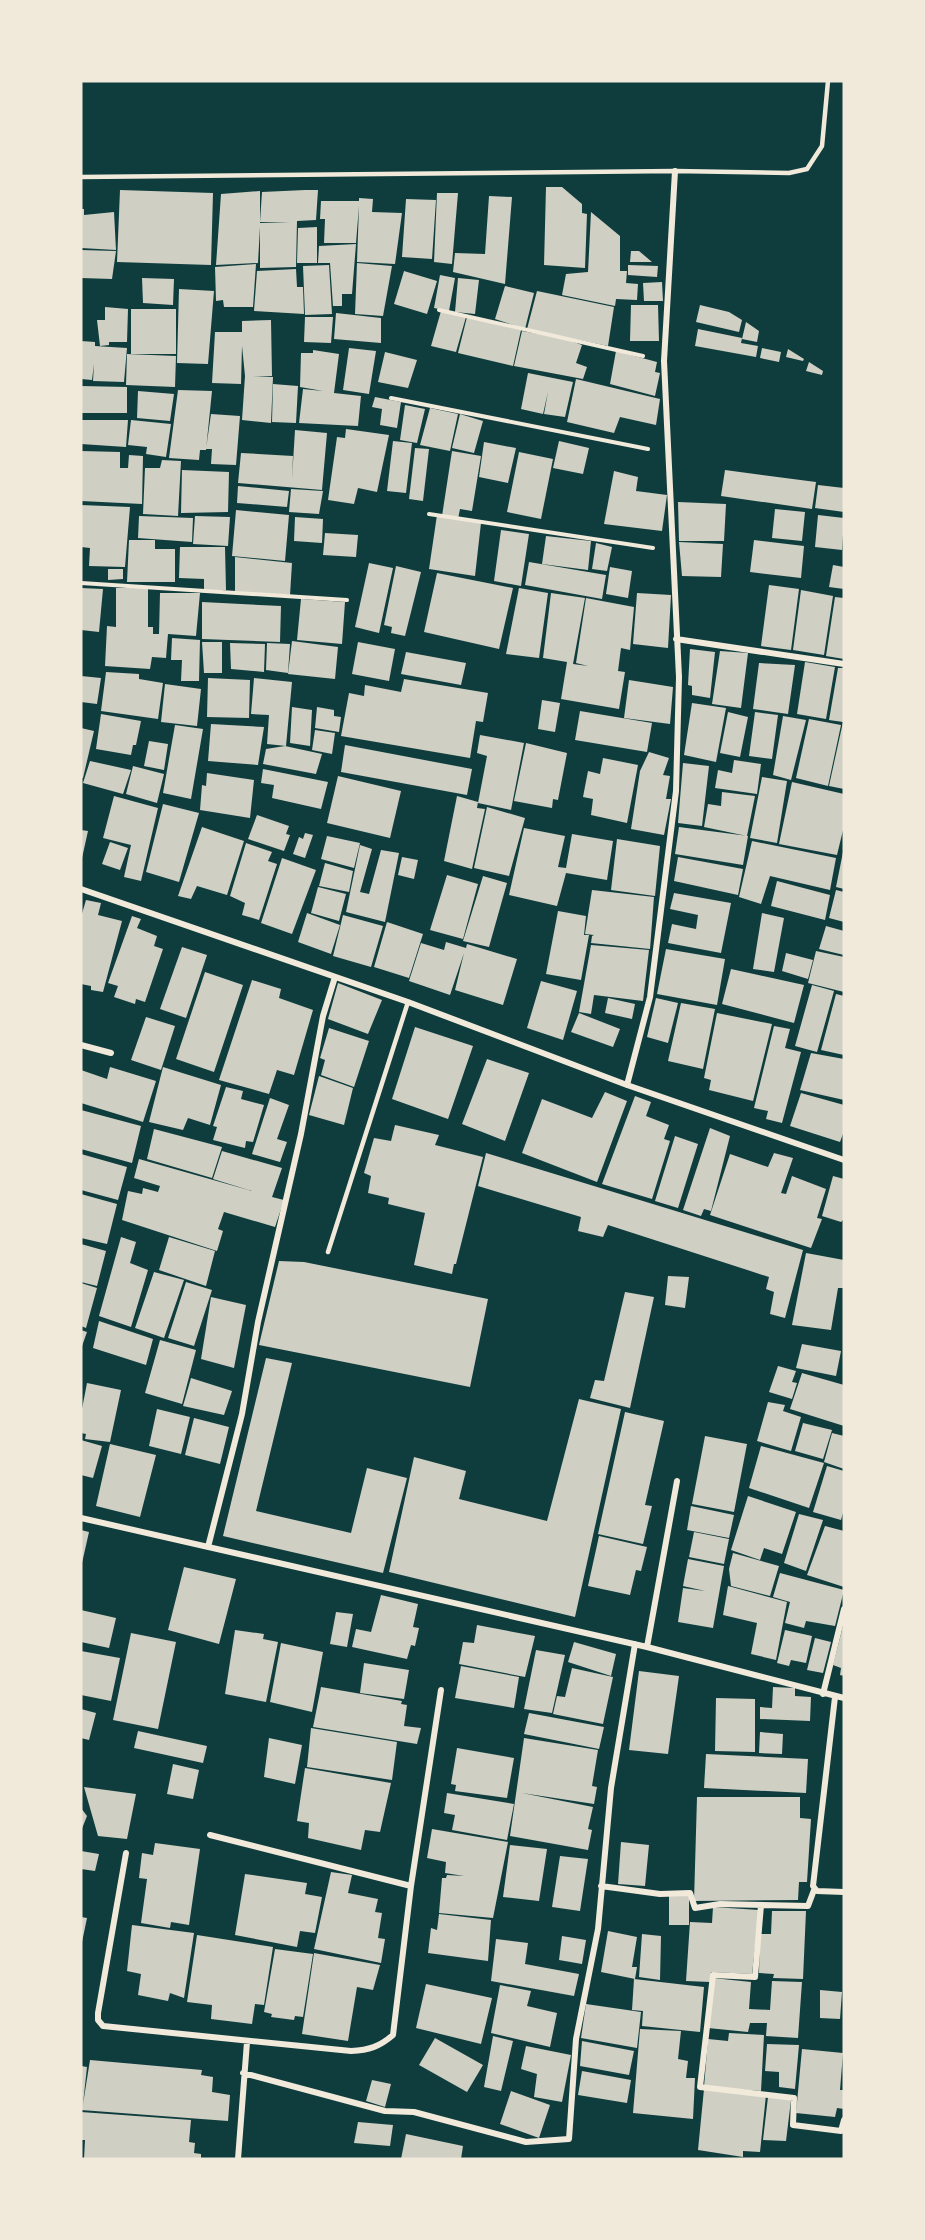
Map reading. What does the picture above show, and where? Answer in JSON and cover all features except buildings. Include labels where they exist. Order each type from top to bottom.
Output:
[{"type":"street","points":[[627,1085],[650,997],[676,791],[679,676],[674,551],[666,452],[664,361],[675,171]]},
{"type":"street","points":[[676,639],[844,664]]},
{"type":"street","points":[[81,889],[335,976],[627,1085],[844,1160]]},
{"type":"street","points":[[208,1547],[243,1414],[258,1322],[301,1134],[323,1016],[335,976]]},
{"type":"street","points":[[81,1045],[111,1053]]},
{"type":"street","points":[[647,1647],[677,1481]]},
{"type":"street","points":[[81,1518],[635,1644],[844,1698]]},
{"type":"street","points":[[823,1694],[844,1610]]},
{"type":"street","points":[[243,2073],[385,2111],[414,2112],[526,2142],[569,2139],[576,2038],[598,1929],[611,1788],[635,1644]]},
{"type":"street","points":[[126,1853],[98,2020],[103,2026],[111,2029],[351,2051],[368,2050],[381,2046],[393,2035],[411,1886],[441,1690]]},
{"type":"street","points":[[601,1886],[660,1894],[690,1893],[695,1908],[720,1904],[808,1906],[814,1890],[835,1697]]},
{"type":"street","points":[[210,1835],[411,1886]]},
{"type":"street","points":[[814,1890],[844,1892]]},
{"type":"street","points":[[761,1905],[754,1977],[712,1975],[700,2087],[794,2097],[793,2125],[841,2131],[844,2120]]},
{"type":"street","points":[[238,2159],[247,2042]]},
{"type":"lane","points":[[81,177],[675,171],[789,173],[807,169],[822,146],[828,81]]},
{"type":"lane","points":[[328,1252],[408,1002]]},
{"type":"path","points":[[439,309],[664,361]]},
{"type":"path","points":[[391,398],[666,452]]},
{"type":"path","points":[[429,514],[674,551]]},
{"type":"path","points":[[81,583],[346,600]]}]
